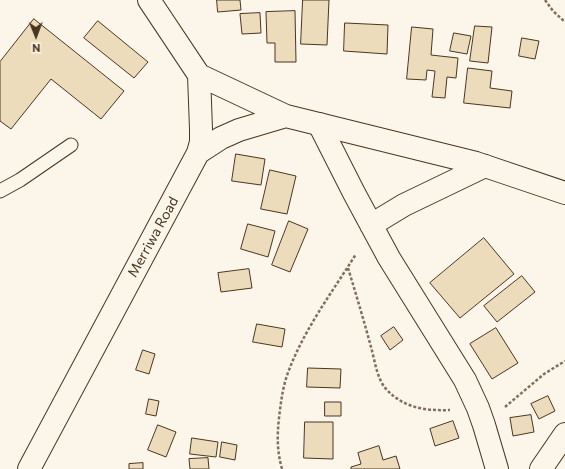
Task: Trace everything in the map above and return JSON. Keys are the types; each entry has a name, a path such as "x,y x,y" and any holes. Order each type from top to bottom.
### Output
{"street":[{"path":"149,0 199,75 286,116 485,166 565,193"},
{"name":"Merriwa Road","path":"29,469 198,153 201,142 199,75"},
{"path":"198,153 221,138 239,130 286,116"},
{"path":"319,124 371,224 418,306 458,368 481,416 497,469"},
{"path":"371,224 404,205 485,166"},
{"path":"541,469 565,434"}],"lane":[{"path":"0,191 20,180 71,145"}],"path":[{"path":"545,0 553,11 565,22"},
{"path":"282,469 278,453 277,435 281,398 289,370 303,340 348,267 371,224"},
{"path":"348,267 378,372 386,389 413,407 424,410 457,410 481,416 565,361"}],"building":[{"path":"217,0 240,0 241,10 218,12"},
{"path":"303,0 329,0 327,45 301,44"},
{"path":"295,11 296,62 275,62 275,43 267,43 266,12"},
{"path":"260,13 261,33 242,34 240,14"},
{"path":"34,19 124,91 101,119 51,79 11,129 0,121 0,62"},
{"path":"98,21 148,62 134,78 84,38"},
{"path":"345,23 388,25 387,54 344,51"},
{"path":"475,26 492,27 488,63 470,61"},
{"path":"412,27 433,29 431,55 458,58 456,78 447,77 445,98 432,97 435,71 427,70 426,80 407,79"},
{"path":"454,33 471,36 467,54 450,51"},
{"path":"522,38 539,41 535,59 519,56"},
{"path":"468,68 492,71 490,88 512,91 510,108 464,103"},
{"path":"236,154 265,159 261,185 232,181"},
{"path":"270,170 296,176 287,214 261,209"},
{"path":"289,221 308,229 290,272 272,265"},
{"path":"248,224 275,231 268,257 241,249"},
{"path":"484,238 514,274 460,318 430,283"},
{"path":"249,269 252,288 221,292 218,273"},
{"path":"522,276 535,292 497,322 484,306"},
{"path":"257,324 285,329 282,347 253,342"},
{"path":"394,327 403,340 390,350 381,336"},
{"path":"496,328 518,363 492,379 470,344"},
{"path":"143,350 155,354 149,374 136,370"},
{"path":"308,368 341,369 340,388 307,387"},
{"path":"548,396 555,411 539,419 531,404"},
{"path":"149,399 159,401 156,416 146,414"},
{"path":"325,402 341,402 341,416 325,416"},
{"path":"531,415 534,432 513,436 510,418"},
{"path":"453,421 459,438 435,446 430,429"},
{"path":"305,422 333,422 333,459 304,458"},
{"path":"158,425 176,432 166,457 148,450"},
{"path":"192,438 218,442 216,457 190,454"},
{"path":"222,442 237,445 235,460 220,457"},
{"path":"379,446 383,460 396,456 400,469 351,469 351,467 361,464 358,453"},
{"path":"208,458 209,469 190,469 189,459"},
{"path":"143,463 143,469 129,469 129,464"}]}
